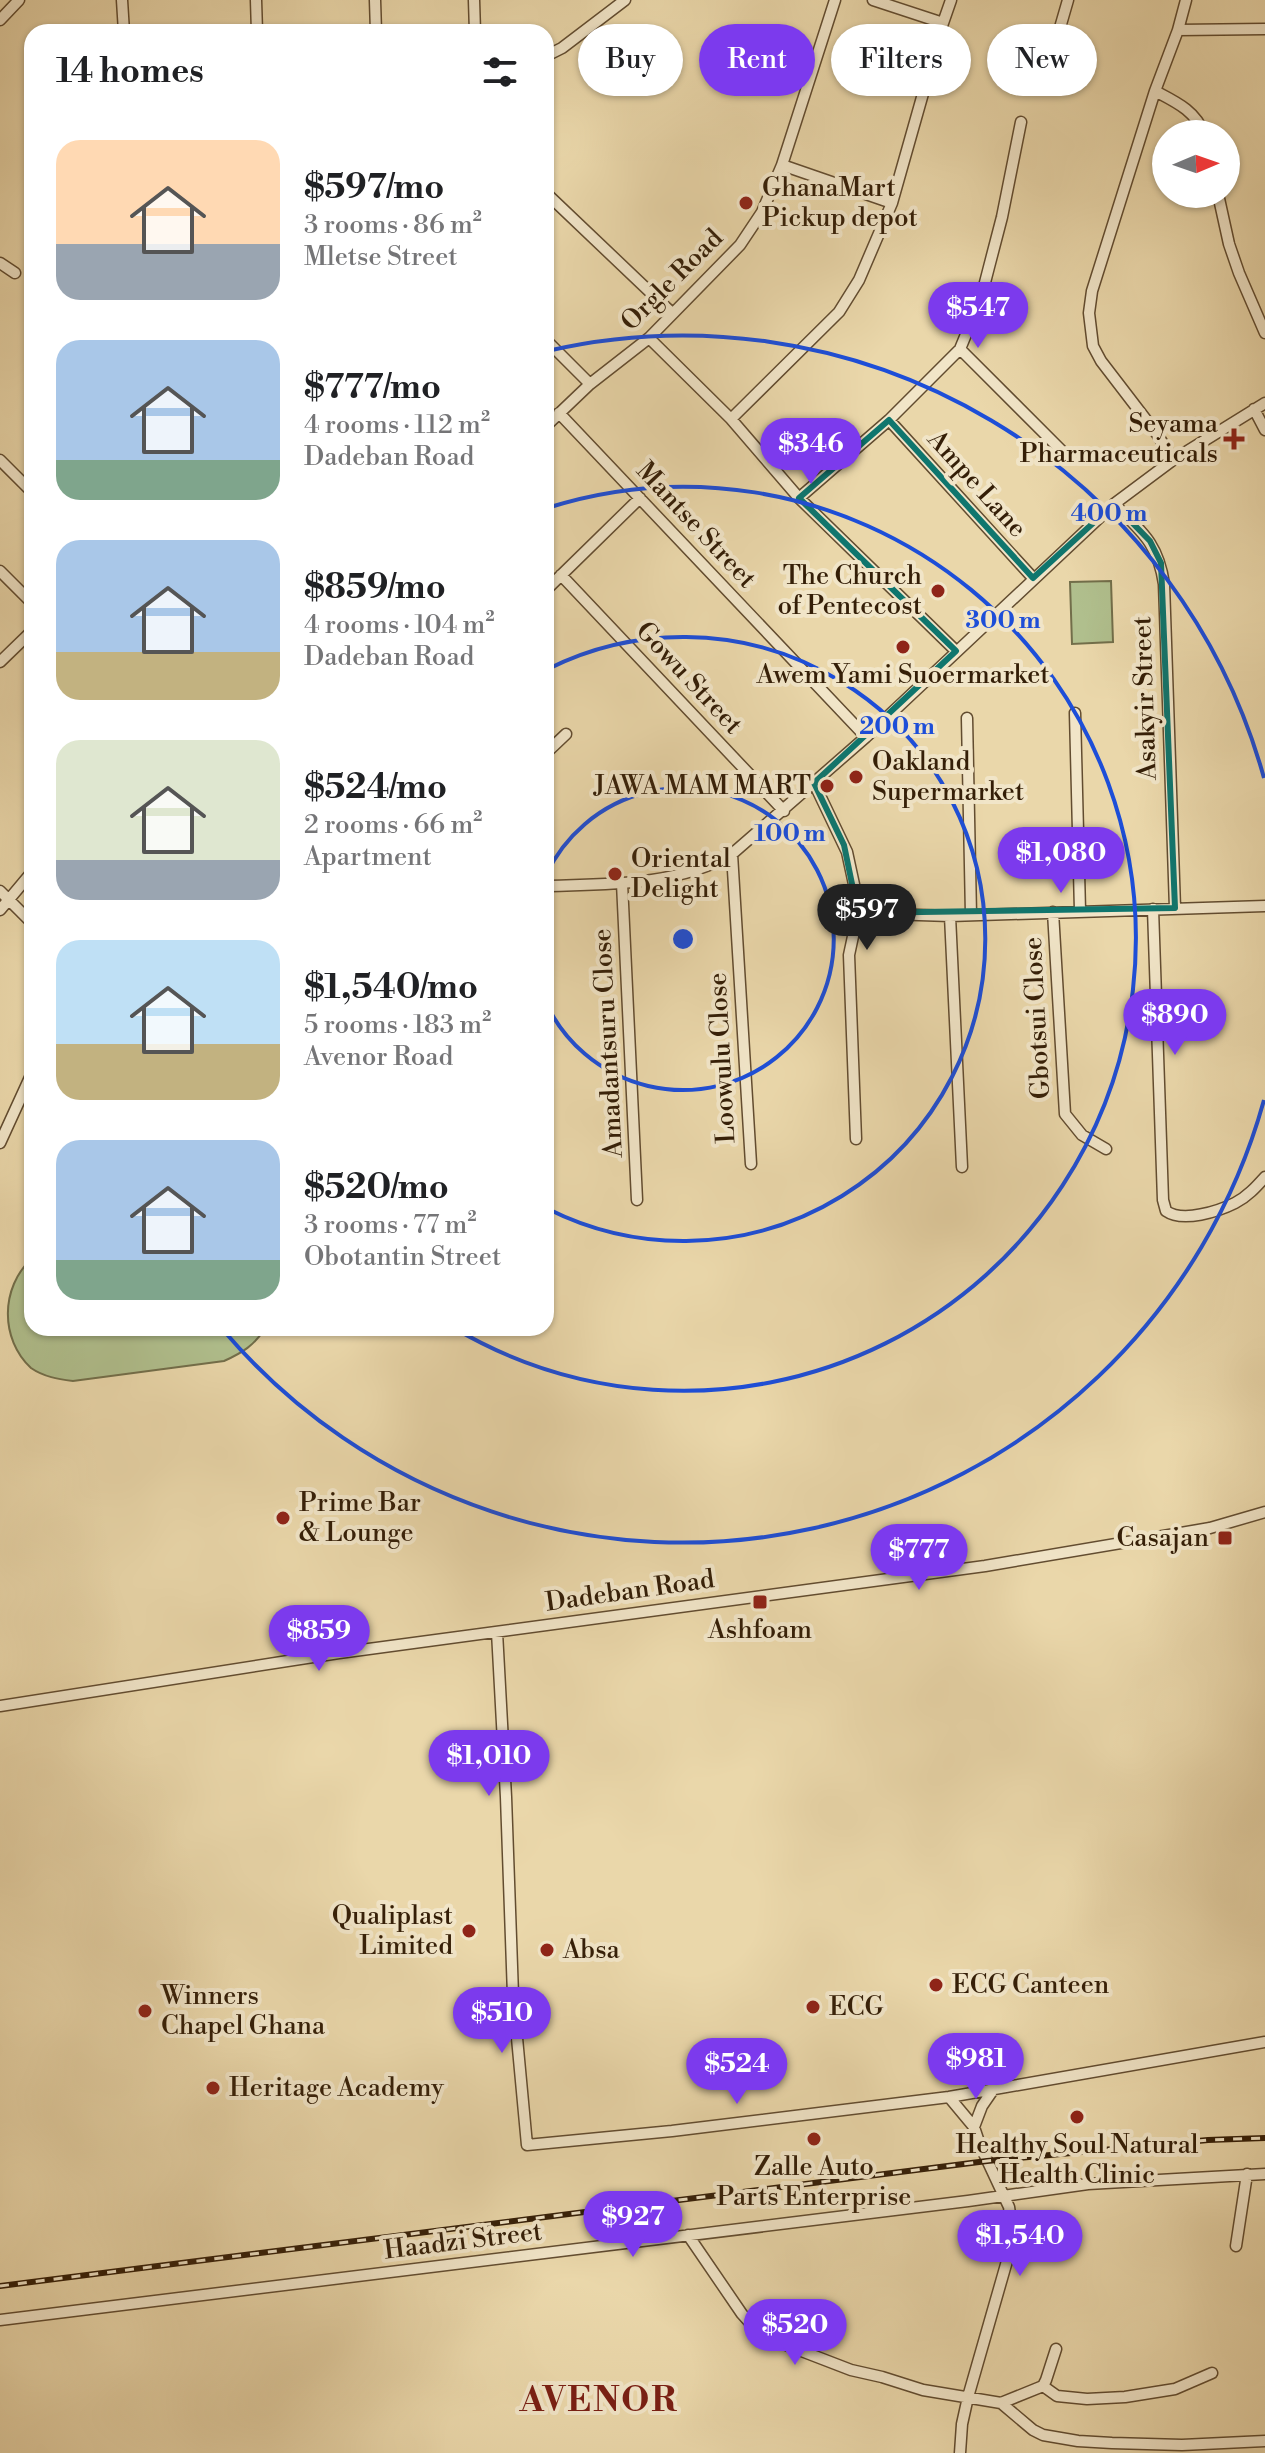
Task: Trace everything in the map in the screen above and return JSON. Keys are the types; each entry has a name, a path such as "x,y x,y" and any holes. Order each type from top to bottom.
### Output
{"street":[{"path":"0,20 19,0"},
{"path":"122,0 124,24"},
{"path":"256,0 257,24"},
{"path":"375,0 376,24"},
{"path":"474,0 475,24"},
{"path":"554,52 625,0"},
{"name":"Orgle Road","path":"554,418 590,384 649,338 740,245 762,212 782,165 835,0"},
{"path":"873,0 943,23"},
{"path":"731,419 839,312 859,280 892,203 951,0"},
{"path":"1061,24 1068,0"},
{"path":"1173,460 1101,361 1090,331 1092,291 1186,0"},
{"path":"1178,30 1265,29"},
{"path":"1155,91 1198,120"},
{"path":"799,498 889,420 960,349 981,298 1021,122"},
{"path":"782,165 892,203"},
{"path":"554,201 672,313"},
{"path":"1221,208 1239,273 1265,333"},
{"path":"0,263 15,273"},
{"path":"649,338 731,419 799,498 956,651"},
{"path":"554,348 590,384"},
{"path":"960,349 1063,452"},
{"path":"554,886 622,883 685,874 732,854 866,737 1114,504 1173,460 1265,403"},
{"path":"1254,409 1265,430"},
{"name":"Mantse Street","path":"559,413 866,737"},
{"name":"Ampe Lane","path":"889,420 1033,578"},
{"path":"0,460 24,484"},
{"path":"554,582 640,498"},
{"name":"Asakyir Street","path":"1114,504 1150,541 1161,563 1175,908"},
{"path":"0,571 24,595"},
{"name":"Gowu Street","path":"561,575 784,811"},
{"path":"0,662 24,643"},
{"path":"1075,713 1080,911"},
{"path":"967,718 971,915"},
{"path":"554,745 566,734"},
{"path":"814,783 847,852 858,913 849,955 856,1139"},
{"name":"Loowulu Close","path":"732,854 751,1164"},
{"path":"0,910 24,882"},
{"name":"Amadantsuru Close","path":"622,883 637,1200"},
{"path":"0,891 24,915"},
{"path":"858,913 950,916 1265,906"},
{"path":"1153,909 1163,1200 1166,1211 1180,1216 1222,1208 1246,1196 1265,1177"},
{"name":"Gbotsui Close","path":"1053,912 1065,1114 1082,1135 1106,1149"},
{"path":"950,916 962,1167"},
{"path":"0,1143 24,1090"},
{"name":"Dadeban Road","path":"0,1706 310,1657 985,1566 1210,1528 1265,1512"},
{"path":"497,1632 513,1995 527,2145 672,2131 949,2097 1265,2042"},
{"path":"974,2127 982,2106 993,2090"},
{"path":"949,2097 974,2127 1011,2215 1010,2243 968,2397 960,2453"},
{"path":"1236,2246 1247,2174"},
{"name":"Haadzi Street","path":"0,2320 1088,2184 1265,2174"},
{"path":"688,2235 742,2314 763,2332 786,2345 851,2370 923,2390 1001,2403 1043,2435 1078,2441 1182,2445 1265,2441"},
{"path":"1001,2403 1043,2386 1056,2349"},
{"path":"1043,2386 1057,2396 1087,2399 1125,2397 1175,2389 1212,2373"}],"highlighted area":[{"path":"889,420 1033,578 1114,504 1150,541 1161,563 1175,908 858,913 844,845 814,783 956,651 799,498"}],"green space":[{"path":"1111,581 1113,642 1072,644 1070,582"},
{"path":"24,1267 24,1336 259,1336 248,1348 224,1361 73,1381 51,1377 31,1368 21,1356 9,1328 9,1298"}],"railway":[{"path":"0,2286 987,2161 1208,2140 1265,2138"}],"place":[{"name":"GhanaMart Pickup depot","path":"746,203"},
{"name":"Seyama Pharmaceuticals","path":"1234,439"},
{"name":"The Church of Pentecost","path":"938,591"},
{"name":"Awem Yami Suoermarket","path":"903,647"},
{"name":"Oakland Supermarket","path":"856,777"},
{"name":"JAWA MAM MART","path":"827,786"},
{"name":"Oriental Delight","path":"615,874"},
{"name":"Prime Bar & Lounge","path":"283,1518"},
{"name":"Casajan","path":"1225,1538"},
{"name":"Ashfoam","path":"760,1602"},
{"name":"Qualiplast Limited","path":"469,1931"},
{"name":"Absa","path":"547,1950"},
{"name":"ECG Canteen","path":"936,1985"},
{"name":"ECG","path":"813,2007"},
{"name":"Winners Chapel Ghana","path":"145,2011"},
{"name":"Heritage Academy","path":"213,2088"},
{"name":"Healthy Soul Natural Health Clinic","path":"1077,2117"},
{"name":"Zalle Auto Parts Enterprise","path":"814,2139"}],"district":[{"name":"AVENOR","path":"599,2401"}]}
